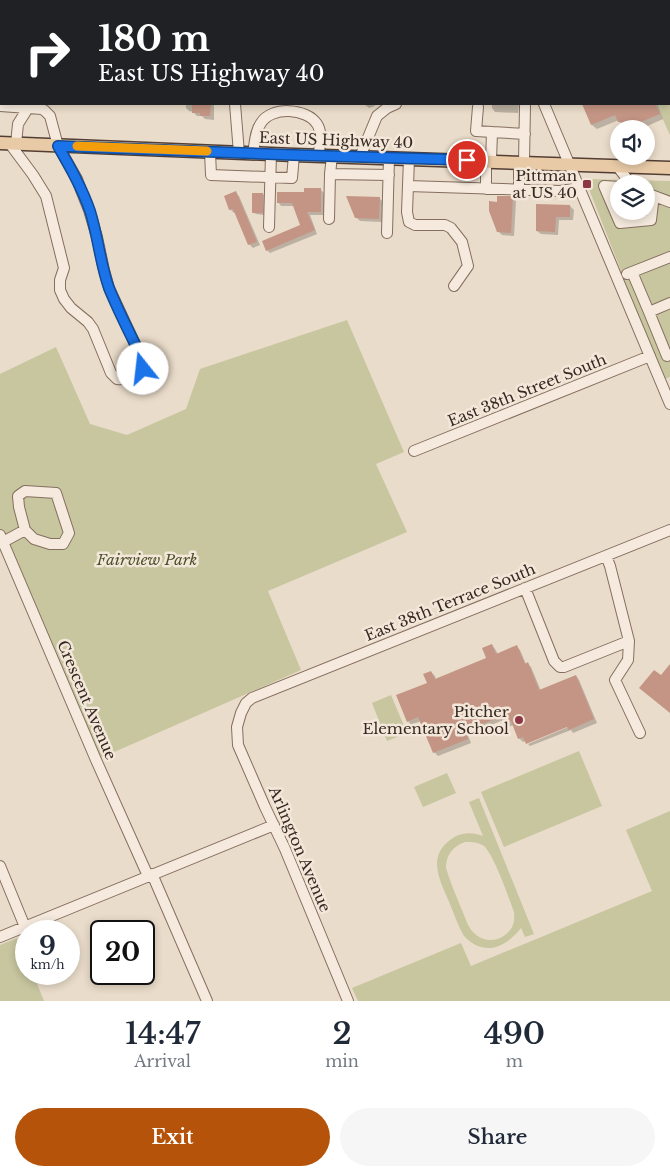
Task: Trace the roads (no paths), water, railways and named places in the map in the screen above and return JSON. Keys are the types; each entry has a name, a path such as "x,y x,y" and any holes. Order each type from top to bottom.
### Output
{"main road":[{"name":"East US Highway 40","path":"9,144 670,168"}],"street":[{"path":"235,105 238,153"},
{"path":"544,105 670,404"},
{"path":"0,106 28,108 42,109 52,121 58,146 77,179 89,210 110,288 143,361 143,369 134,376 124,380 116,379 111,372 93,329 88,322 71,308 60,290 60,280 64,268 46,196 33,175 9,144 28,108"},
{"path":"519,190 525,106"},
{"path":"360,157 382,107"},
{"path":"478,107 476,131 524,134"},
{"path":"253,153 257,132 263,120 277,113 292,112 306,114 318,125 320,131 319,155"},
{"path":"486,189 492,132"},
{"path":"210,152 210,174 292,178 294,155"},
{"path":"269,227 271,154"},
{"path":"329,219 332,156"},
{"path":"387,233 389,158"},
{"path":"409,159 407,212 409,222 415,225 445,225 462,242 468,266 454,286"},
{"path":"617,166 624,175"},
{"path":"330,174 389,176"},
{"path":"408,186 560,191 580,188"},
{"path":"610,186 604,186 610,196"},
{"path":"655,196 670,202"},
{"path":"655,203 670,202"},
{"path":"619,220 620,223 651,220"},
{"path":"617,277 670,257"},
{"path":"632,272 669,355"},
{"path":"649,312 670,303"},
{"name":"East 38th Street South","path":"414,451 652,359 669,355"},
{"path":"26,491 56,493 69,533 63,544 50,544 34,539 25,530 18,496 26,491"},
{"path":"1,538 25,530"},
{"name":"East 38th Terrace South","path":"244,707 252,698 670,530"},
{"name":"Crescent Avenue","path":"1,538 92,751 206,1001"},
{"path":"606,556 628,641 628,660 615,680 640,733"},
{"path":"525,588 554,661 560,667 628,641"},
{"name":"Arlington Avenue","path":"244,707 238,727 238,745 285,849 348,1001"},
{"path":"42,920 274,825"},
{"path":"0,866 22,920"},
{"path":"0,937 15,931"}],"place":[{"name":"Pittman at US 40","path":"587,184"},
{"name":"Pitcher Elementary School","path":"519,720"}],"park label":[{"name":"Fairview Park","path":"147,559"}]}
